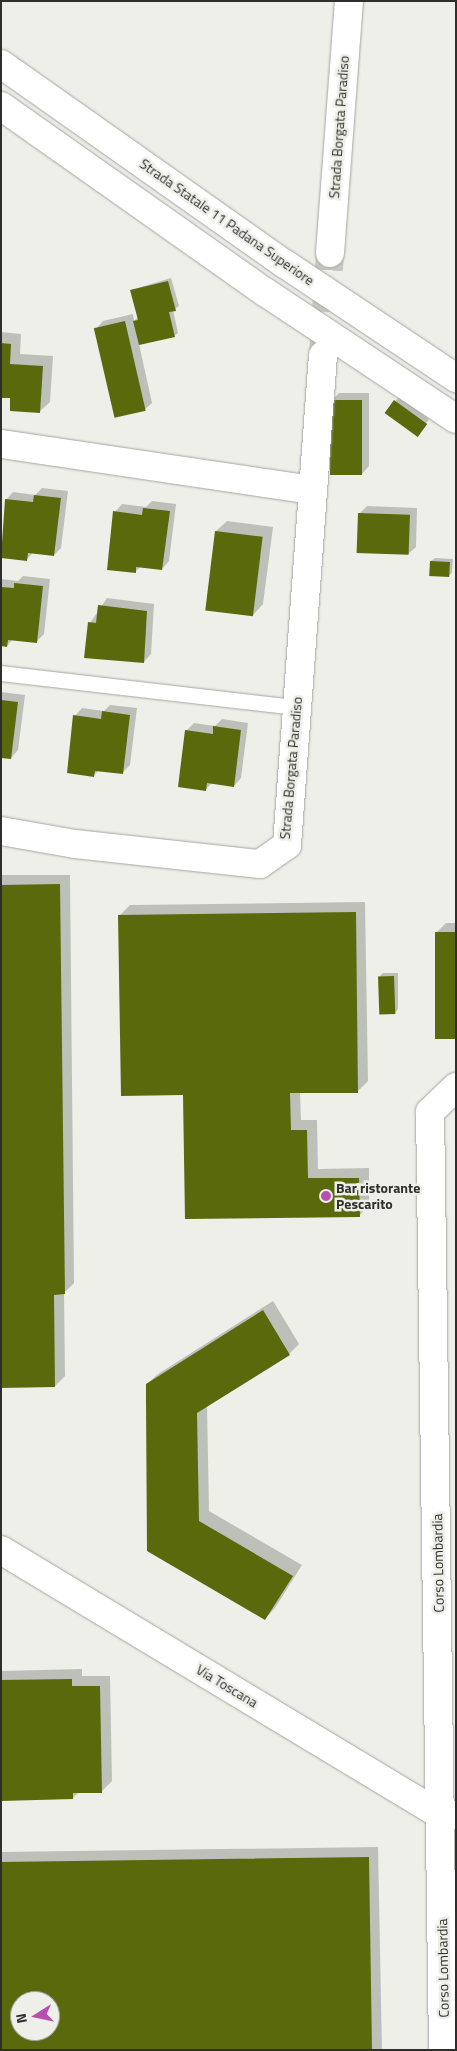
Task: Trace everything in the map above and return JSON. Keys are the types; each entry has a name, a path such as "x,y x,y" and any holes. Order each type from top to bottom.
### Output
{"main road":[{"name":"Strada Borgata Paradiso","path":"330,253 349,1"},
{"name":"Strada Statale 11 Padana Superiore","path":"1,64 285,264 456,378"},
{"path":"1,106 265,292 456,419"},
{"name":"Strada Borgata Paradiso","path":"1,831 75,844 260,864 287,845 323,354"},
{"path":"1,444 313,490"},
{"name":"Corso Lombardia","path":"443,2050 449,1933 445,1290 430,1112 456,1087"},
{"name":"Via Toscana","path":"1,1550 448,1815"}],"lane":[{"path":"1,673 297,706"}],"building":[{"path":"168,281 176,311 169,312 175,337 139,345 133,321 138,320 130,290"},
{"path":"125,321 146,411 115,418 94,328"},
{"path":"1,343 11,344 10,364 43,366 40,413 10,411 10,398 1,398"},
{"path":"330,400 362,400 362,475 330,475"},
{"path":"394,400 427,424 418,437 385,413"},
{"path":"34,495 61,498 54,556 28,553 27,561 1,558 5,499 33,502"},
{"path":"143,508 170,511 162,570 136,567 136,573 107,570 113,511 142,515"},
{"path":"358,513 410,515 409,555 357,553"},
{"path":"215,531 263,537 253,616 205,610"},
{"path":"430,561 450,562 449,577 429,576"},
{"path":"14,583 43,586 37,643 8,640 7,647 1,646 1,587 14,588"},
{"path":"98,605 147,611 144,663 84,658 88,622 96,623"},
{"path":"1,700 18,702 11,759 1,758"},
{"path":"102,711 130,715 123,774 95,771 94,777 67,773 73,715 101,719"},
{"path":"213,726 241,730 234,787 207,783 206,791 178,787 185,730 213,734"},
{"path":"60,884 65,1294 54,1295 55,1387 1,1388 1,885"},
{"path":"356,912 358,1093 290,1093 291,1130 307,1130 308,1178 359,1178 360,1217 185,1219 183,1095 121,1096 118,915"},
{"path":"435,932 456,932 456,1039 435,1039"},
{"path":"394,976 395,1014 379,1015 378,977"},
{"path":"263,1310 290,1355 197,1413 199,1521 293,1576 265,1620 147,1551 146,1401 146,1384"},
{"path":"72,1679 72,1686 100,1686 102,1793 73,1793 73,1799 1,1801 1,1680"},
{"path":"369,1857 372,2050 1,2050 1,1862"}],"tunnel":[{"path":"323,354 330,253"}],"place":[{"name":"Bar ristorante Pescarito","path":"326,1196"}]}
